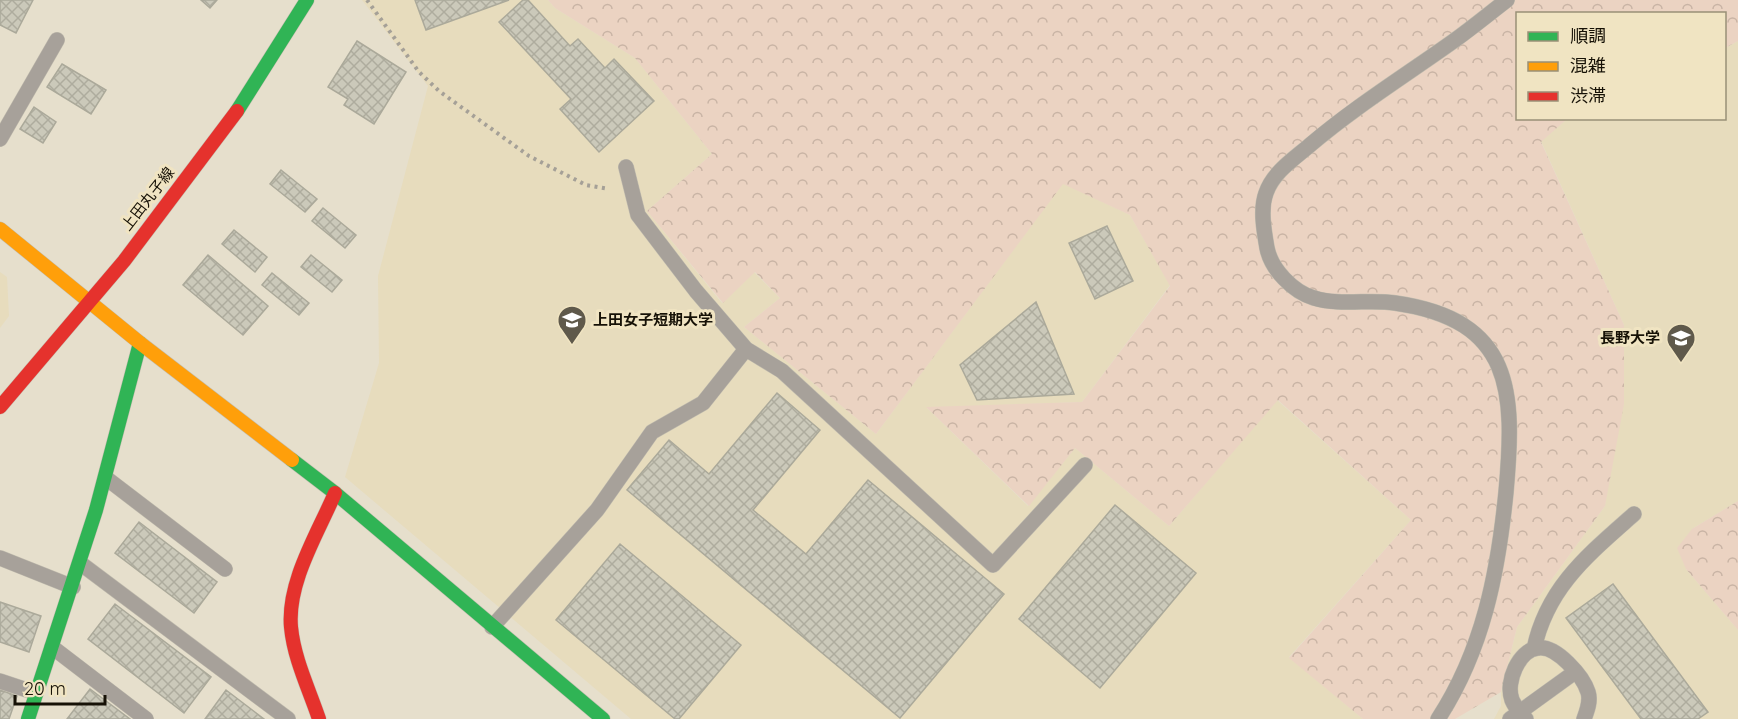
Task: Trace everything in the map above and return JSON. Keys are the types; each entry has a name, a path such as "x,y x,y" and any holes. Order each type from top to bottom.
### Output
{"street":[{"name":"上田丸子線","path":"0,407 90,301 217,137 276,51 307,0"},
{"path":"0,229 140,343 335,493 603,719"},
{"path":"27,719 74,587 106,478 129,373 140,343"},
{"path":"319,719 300,665 291,624 293,601 335,493"}],"lane":[{"path":"1438,719 1476,649 1489,605 1509,457 1508,392 1487,346 1470,329 1449,316 1395,303 1315,298 1300,291 1282,277 1269,257 1263,214 1265,193 1283,167 1349,112 1454,41 1508,0"},
{"path":"0,139 57,40"},
{"path":"626,167 638,215 696,291 746,349 782,371 993,565 1085,465"},
{"path":"492,627 597,510 652,432 703,403 746,349"},
{"path":"106,478 225,569"},
{"path":"1534,649 1538,630 1551,600 1568,576 1634,514"},
{"path":"0,558 74,587"},
{"path":"80,564 288,719"},
{"path":"52,647 146,719"},
{"path":"1575,672 1519,717 1511,699 1515,668 1528,651 1540,647 1555,651 1575,672 1588,692 1590,702 1584,719"},
{"path":"0,681 36,693"}],"path":[{"path":"368,0 419,72 440,91 529,156 586,185 632,190"}],"shaded area":[{"name":"上田女子短期大学","path":"362,0 548,0 555,8 635,58 712,154 647,211 722,303 754,272 780,298 744,327 876,434 1063,183 1130,215 1170,285 1082,402 927,408 1028,506 1075,448 1169,526 1277,400 1411,520 1289,657 1363,719 631,719 345,477 379,363 378,276 428,86"},
{"name":"長野大学","path":"1738,41 1738,501 1692,529 1686,569 1738,630 1738,719 1494,719 1501,706 1501,692 1517,627 1605,506 1624,325 1541,141 1566,120 1726,120 1726,47"},
{"path":"0,272 7,277 9,316 0,328"}],"green space":[{"path":"548,0 1738,0 1738,41 1726,47 1726,12 1516,12 1516,120 1566,120 1541,142 1624,325 1624,404 1605,506 1517,627 1501,692 1455,719 1363,719 1289,658 1411,520 1278,400 1169,526 1075,448 1029,506 926,407 1082,402 1170,286 1130,215 1063,184 876,434 744,327 780,298 755,272 723,303 647,211 712,154 635,58 555,8"},
{"path":"1738,501 1738,630 1686,569 1677,548 1692,529"}],"building":[{"path":"0,0 33,0 16,33 0,25"},
{"path":"201,0 217,0 210,8"},
{"path":"415,0 509,0 426,30"},
{"path":"523,0 528,0 570,46 578,39 605,68 614,59 654,101 599,152 560,109 571,99 499,22"},
{"path":"357,41 406,72 374,124 344,105 348,99 328,87"},
{"path":"62,64 106,90 91,114 47,87"},
{"path":"34,107 56,122 43,143 20,129"},
{"path":"281,170 317,199 305,212 270,184"},
{"path":"323,208 356,235 345,248 312,221"},
{"path":"1107,226 1133,281 1095,299 1069,243"},
{"path":"234,230 267,257 255,272 222,244"},
{"path":"208,255 268,306 243,335 183,285"},
{"path":"311,255 342,280 332,292 301,267"},
{"path":"272,273 309,303 299,315 262,285"},
{"path":"1036,302 1074,394 977,400 960,365"},
{"path":"777,393 820,430 753,510 806,554 868,480 1004,594 900,718 627,490 669,440 709,474"},
{"path":"1115,505 1196,573 1100,688 1019,619"},
{"path":"139,522 217,582 194,613 115,553"},
{"path":"620,544 741,645 679,719 675,719 556,620"},
{"path":"1613,584 1708,712 1698,719 1641,719 1566,618"},
{"path":"0,602 41,616 29,652 0,642"},
{"path":"115,604 211,677 184,713 88,639"},
{"path":"90,689 130,719 67,719"},
{"path":"0,690 17,696 9,719 0,719"},
{"path":"226,690 264,719 205,719"}],"traffic: fast":[{"path":"237,111 307,0"},
{"path":"28,719 96,510 140,343"},
{"path":"292,460 335,493 603,719"}],"traffic: slow":[{"path":"0,229 140,343 292,460"}],"traffic: jam":[{"path":"0,407 124,261 237,111"},
{"path":"319,719 295,651 291,610 305,558 335,493"}],"place":[{"name":"上田女子短期大学","path":"572,346"},
{"name":"長野大学","path":"1681,364"}]}
